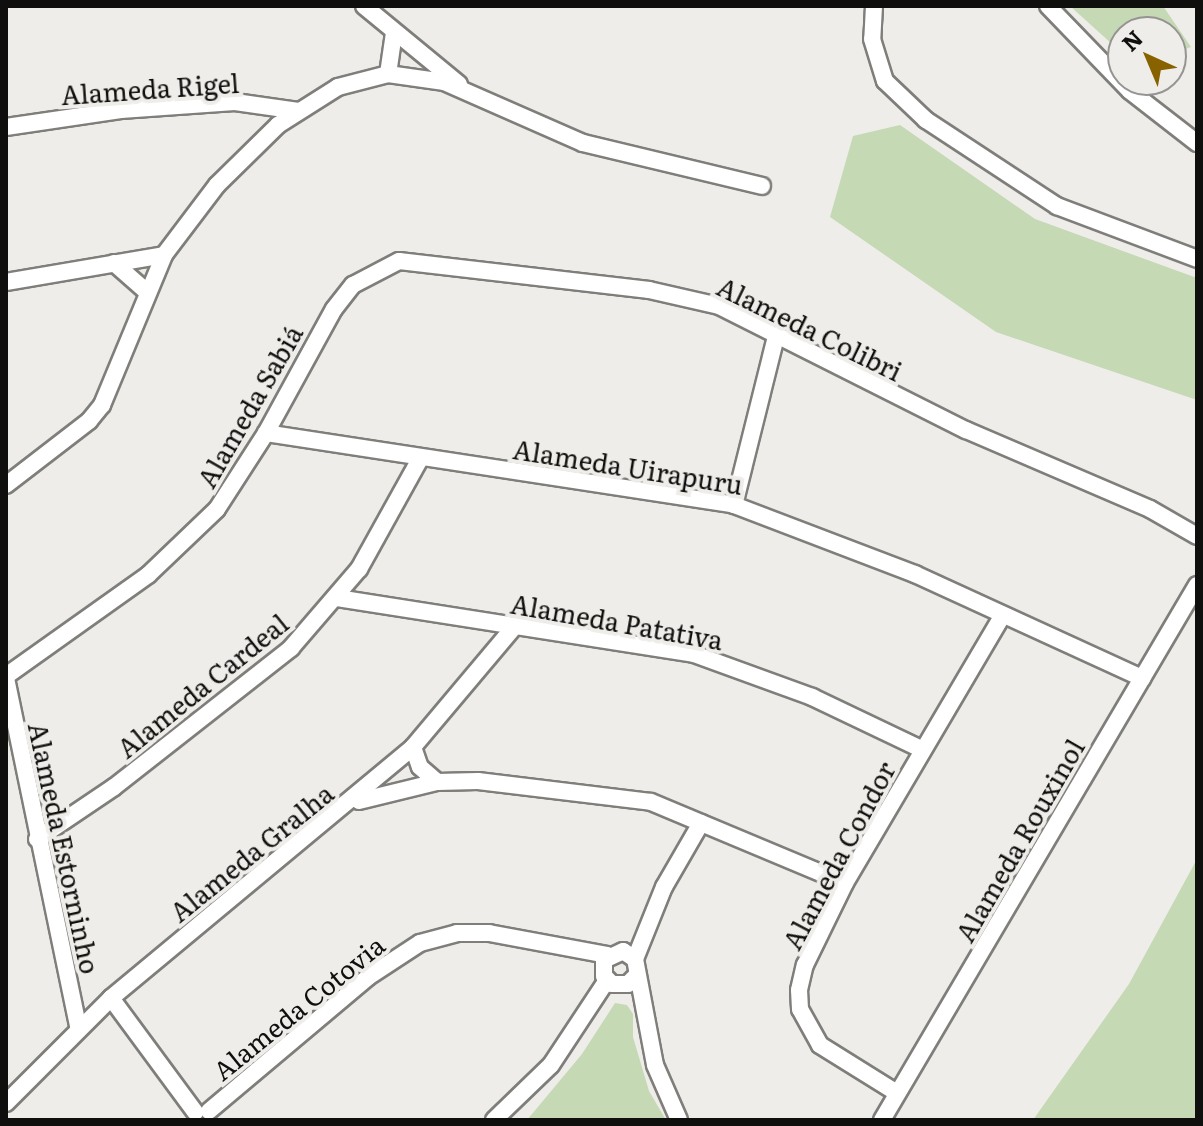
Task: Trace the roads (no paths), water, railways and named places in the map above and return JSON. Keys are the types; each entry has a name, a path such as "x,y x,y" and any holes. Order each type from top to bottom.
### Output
{"street":[{"path":"364,6 472,93"},
{"path":"874,6 872,39 881,72 899,98 917,113 1057,206 1197,259"},
{"path":"1048,6 1130,91 1197,143"},
{"path":"388,74 394,33"},
{"path":"6,485 89,421 102,405 164,255 217,185 298,111 338,87 388,74 444,82 583,143 762,186"},
{"name":"Alameda Rigel","path":"6,127 121,110 235,102 298,111"},
{"path":"6,282 164,255"},
{"name":"Alameda Colibri","path":"375,270 399,261 431,261 661,292 719,306 1197,536"},
{"path":"114,263 147,292"},
{"name":"Alameda Sabiá","path":"6,677 148,575 217,509 266,433 334,309 375,270"},
{"path":"734,505 776,336"},
{"name":"Alameda Uirapuru","path":"266,433 734,505 786,521 1142,678"},
{"name":"Alameda Cardeal","path":"37,839 232,697 291,648 337,598 381,533 420,459"},
{"name":"Alameda Rouxinol","path":"882,1120 1197,585"},
{"name":"Alameda Patativa","path":"337,598 694,654 812,697 921,749"},
{"name":"Alameda Condor","path":"897,1093 820,1045 800,1009 805,965 845,883 921,749 1003,615"},
{"name":"Alameda Gralha","path":"6,1103 78,1027 111,998 413,747 515,626"},
{"name":"Alameda Estorninho","path":"6,677 78,1027"},
{"path":"413,747 420,767 437,782"},
{"path":"349,803 437,782 575,789 651,802 845,883"},
{"path":"679,1120 655,1065 636,968 623,951 608,955 603,971 607,980 623,986 636,968 664,887 701,823"},
{"name":"Alameda Cotovia","path":"202,1116 368,977 420,943 457,933 489,933 608,955"},
{"path":"494,1120 511,1115 551,1065 607,980"},
{"path":"111,998 202,1116"}]}
